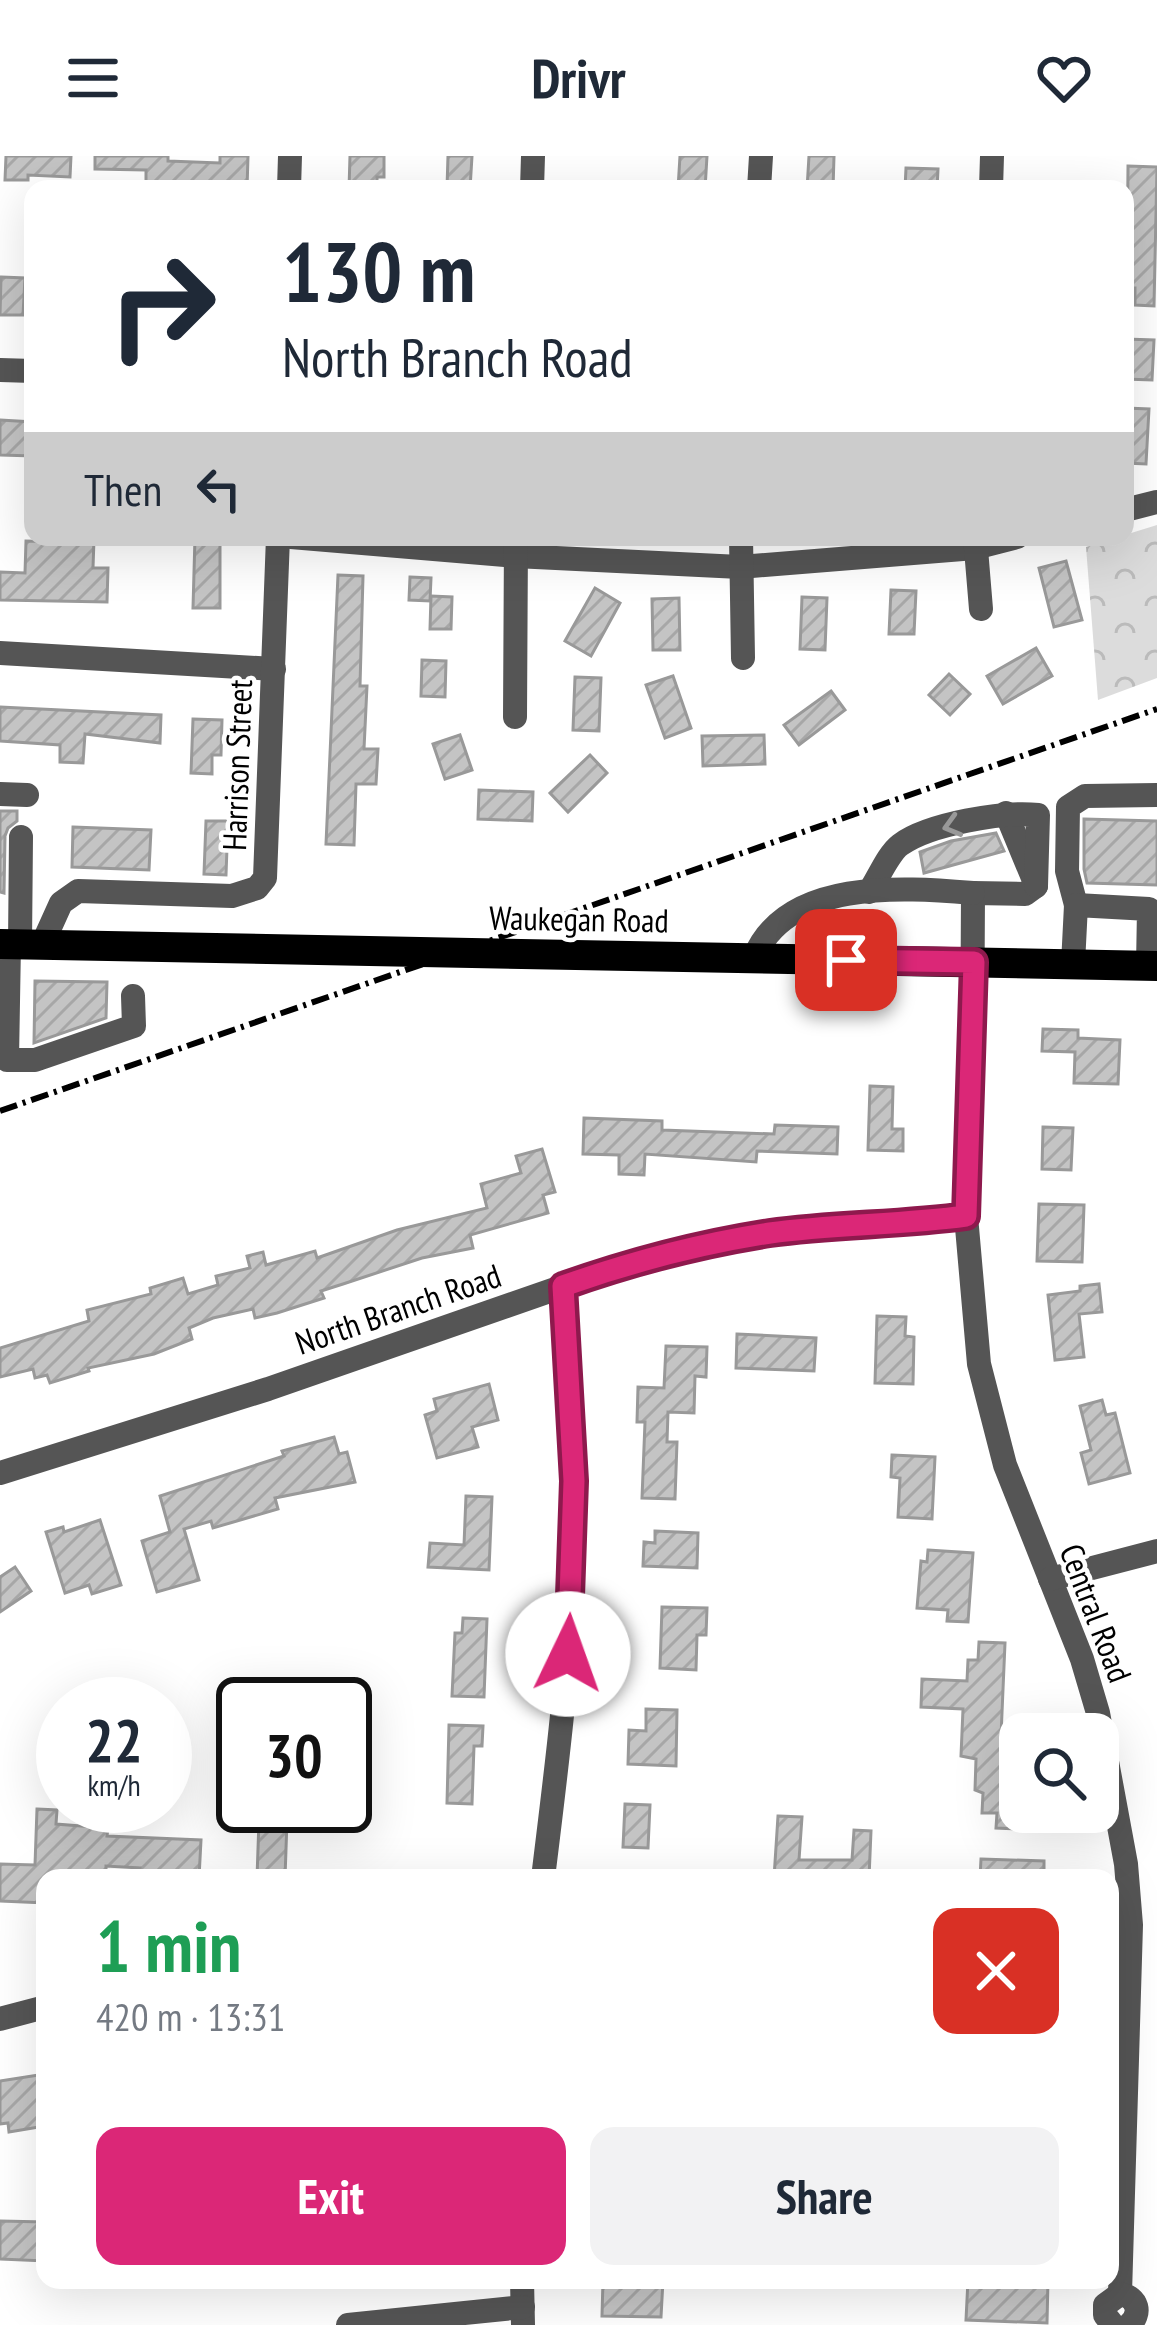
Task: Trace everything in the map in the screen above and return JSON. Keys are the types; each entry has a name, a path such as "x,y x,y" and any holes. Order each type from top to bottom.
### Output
{"main road":[{"name":"Waukegan Road","path":"18,944 1152,966"}],"street":[{"name":"Harrison Street","path":"18,944 78,891 232,896 257,888 265,878 278,546"},
{"path":"741,546 742,658"},
{"path":"515,718 516,547 740,567 937,546"},
{"path":"975,546 981,609"},
{"path":"0,653 274,669"},
{"path":"0,794 27,795"},
{"path":"1073,964 1076,905 1067,871 1068,807 1085,796 1157,795"},
{"path":"754,958 761,939 806,904 869,892 1025,894 1036,886 1006,813 940,829 899,846 869,892"},
{"path":"21,837 18,944 7,1060 34,1060 134,1026 133,996"},
{"name":"Central Road","path":"973,893 966,1216 983,1383 1005,1466 1098,1713 1121,1821 1131,1925 1119,2007 1120,2294"},
{"path":"1076,905 1149,909 1152,966"},
{"name":"North Branch Road","path":"0,1473 268,1389 633,1262 775,1233 966,1216"},
{"path":"544,1869 561,1739 573,1561 574,1481 563,1286"},
{"path":"1050,1579 1157,1552"},
{"path":"0,2019 36,2009"},
{"name":"Central Road","path":"1113,2325 1105,2315 1105,2305 1120,2294"},
{"name":"Central Road","path":"1120,2294 1131,2297 1137,2307 1129,2325"},
{"path":"348,2325 523,2316"}],"green space":[{"path":"1157,525 1157,678 1098,700 1086,547 1134,546 1134,532"}],"building":[{"path":"6,156 71,156 70,177 28,175 28,180 5,180"},
{"path":"95,156 168,156 168,161 220,163 220,156 248,156 247,180 146,180 146,170 95,169"},
{"path":"350,156 384,156 384,177 349,180"},
{"path":"448,156 472,156 471,180 447,180"},
{"path":"680,156 707,156 706,180 679,180"},
{"path":"809,156 834,156 833,180 808,180"},
{"path":"1128,166 1157,167 1154,306 1135,305 1134,180 1128,180"},
{"path":"906,168 938,169 937,180 905,180"},
{"path":"1,277 24,278 23,315 0,315"},
{"path":"1134,339 1154,340 1152,380 1134,379"},
{"path":"1134,408 1149,409 1146,464 1134,463"},
{"path":"0,420 24,421 24,456 0,455"},
{"path":"26,546 94,546 93,568 108,568 107,602 0,600 0,572 25,573"},
{"path":"195,546 220,546 220,608 193,608"},
{"path":"1066,561 1082,620 1054,627 1039,568"},
{"path":"338,575 363,576 360,686 367,686 364,749 378,749 376,784 356,784 354,845 326,844"},
{"path":"410,577 431,578 430,601 409,600"},
{"path":"595,588 620,603 591,656 565,641"},
{"path":"891,590 916,591 914,634 889,634"},
{"path":"431,596 452,597 451,629 430,629"},
{"path":"802,597 827,598 825,650 800,649"},
{"path":"679,598 680,650 653,650 652,599"},
{"path":"1036,648 1052,676 1003,704 987,676"},
{"path":"422,660 446,661 445,697 421,696"},
{"path":"949,674 970,694 950,715 929,695"},
{"path":"673,676 691,728 665,738 646,685"},
{"path":"575,677 601,678 599,731 573,730"},
{"path":"831,691 845,710 799,745 784,725"},
{"path":"0,707 161,715 160,743 85,734 83,763 60,762 60,745 0,741"},
{"path":"193,719 222,720 221,755 212,755 212,774 191,773"},
{"path":"460,735 472,770 445,779 433,744"},
{"path":"764,735 765,764 703,766 702,736"},
{"path":"590,755 607,773 568,812 550,793"},
{"path":"479,790 533,792 532,821 478,819"},
{"path":"0,811 17,811 17,821 5,836 4,893 0,892"},
{"path":"1084,819 1157,821 1157,885 1087,883"},
{"path":"206,821 228,821 226,875 204,874"},
{"path":"73,827 151,830 149,870 72,867"},
{"path":"996,833 1004,851 924,873 920,852"},
{"path":"35,981 107,982 106,1018 34,1043"},
{"path":"1043,1029 1078,1030 1078,1038 1120,1040 1118,1084 1074,1083 1075,1052 1042,1051"},
{"path":"870,1086 893,1087 892,1129 903,1129 903,1151 868,1150"},
{"path":"584,1118 662,1121 662,1130 774,1134 775,1125 838,1127 837,1154 757,1151 756,1162 645,1154 644,1175 619,1174 619,1155 583,1154"},
{"path":"1043,1127 1073,1128 1071,1170 1042,1169"},
{"path":"542,1149 555,1192 543,1195 548,1213 470,1235 473,1248 422,1258 321,1291 324,1298 277,1313 255,1318 253,1309 213,1318 189,1328 192,1339 50,1383 47,1375 35,1378 33,1369 0,1377 0,1348 89,1321 87,1310 151,1294 150,1288 183,1278 188,1294 218,1285 216,1276 250,1268 247,1256 263,1252 266,1265 315,1251 317,1258 397,1230 487,1208 481,1184 521,1173 516,1156"},
{"path":"1039,1204 1084,1205 1082,1262 1037,1261"},
{"path":"1099,1284 1102,1312 1079,1314 1084,1357 1055,1360 1048,1295"},
{"path":"877,1316 906,1317 905,1336 914,1337 913,1384 875,1383"},
{"path":"737,1334 816,1338 814,1371 736,1368"},
{"path":"666,1346 707,1347 706,1377 695,1376 694,1413 668,1412 667,1442 677,1442 675,1499 642,1498 645,1422 637,1422 638,1387 664,1388"},
{"path":"489,1384 498,1420 472,1427 478,1447 437,1458 425,1415 437,1411 434,1399"},
{"path":"1102,1400 1106,1415 1115,1413 1130,1473 1089,1484 1081,1453 1091,1450 1080,1406"},
{"path":"334,1437 339,1454 347,1452 355,1482 275,1498 278,1509 213,1528 211,1521 184,1529 199,1580 157,1592 142,1541 170,1532 160,1496"},
{"path":"892,1455 935,1457 932,1519 898,1517 900,1478 891,1477"},
{"path":"466,1496 492,1497 489,1570 428,1567 430,1543 464,1545"},
{"path":"100,1520 121,1585 92,1594 89,1585 65,1593 46,1532 63,1527 64,1532"},
{"path":"655,1531 698,1533 697,1568 643,1566 644,1542 655,1543"},
{"path":"928,1550 973,1553 968,1622 947,1621 948,1610 917,1608 921,1561 927,1562"},
{"path":"15,1567 31,1591 0,1612 0,1577"},
{"path":"662,1607 707,1608 706,1635 697,1635 696,1670 660,1668"},
{"path":"463,1618 487,1619 484,1697 452,1696 455,1633 462,1633"},
{"path":"979,1642 1005,1643 999,1713 999,1828 997,1813 982,1813 983,1793 975,1790 976,1759 961,1756 963,1709 921,1707 922,1679 967,1681 968,1660 978,1660"},
{"path":"646,1709 677,1710 676,1766 628,1764 629,1730 646,1731"},
{"path":"449,1725 483,1726 482,1746 474,1746 472,1804 447,1803"},
{"path":"625,1804 650,1805 648,1848 623,1847"},
{"path":"778,1816 802,1817 799,1860 852,1860 854,1830 871,1831 869,1869 775,1869"},
{"path":"36,1833 201,1840 199,1869 36,1869 36,1903 0,1901 0,1864 35,1865"},
{"path":"259,1833 287,1833 285,1869 257,1869"},
{"path":"981,1859 1044,1861 1044,1869 980,1869"},
{"path":"36,2075 36,2128 9,2132 8,2123 0,2124 0,2081"},
{"path":"0,2221 36,2222 36,2261 0,2259"},
{"path":"603,2289 663,2289 661,2317 602,2316"},
{"path":"968,2289 1048,2289 1047,2323 966,2320"}],"railway":[{"path":"0,1111 1157,709"}],"route":[{"path":"568,1654 574,1481 563,1286 633,1262 714,1243 966,1216 974,962 846,960"}]}
